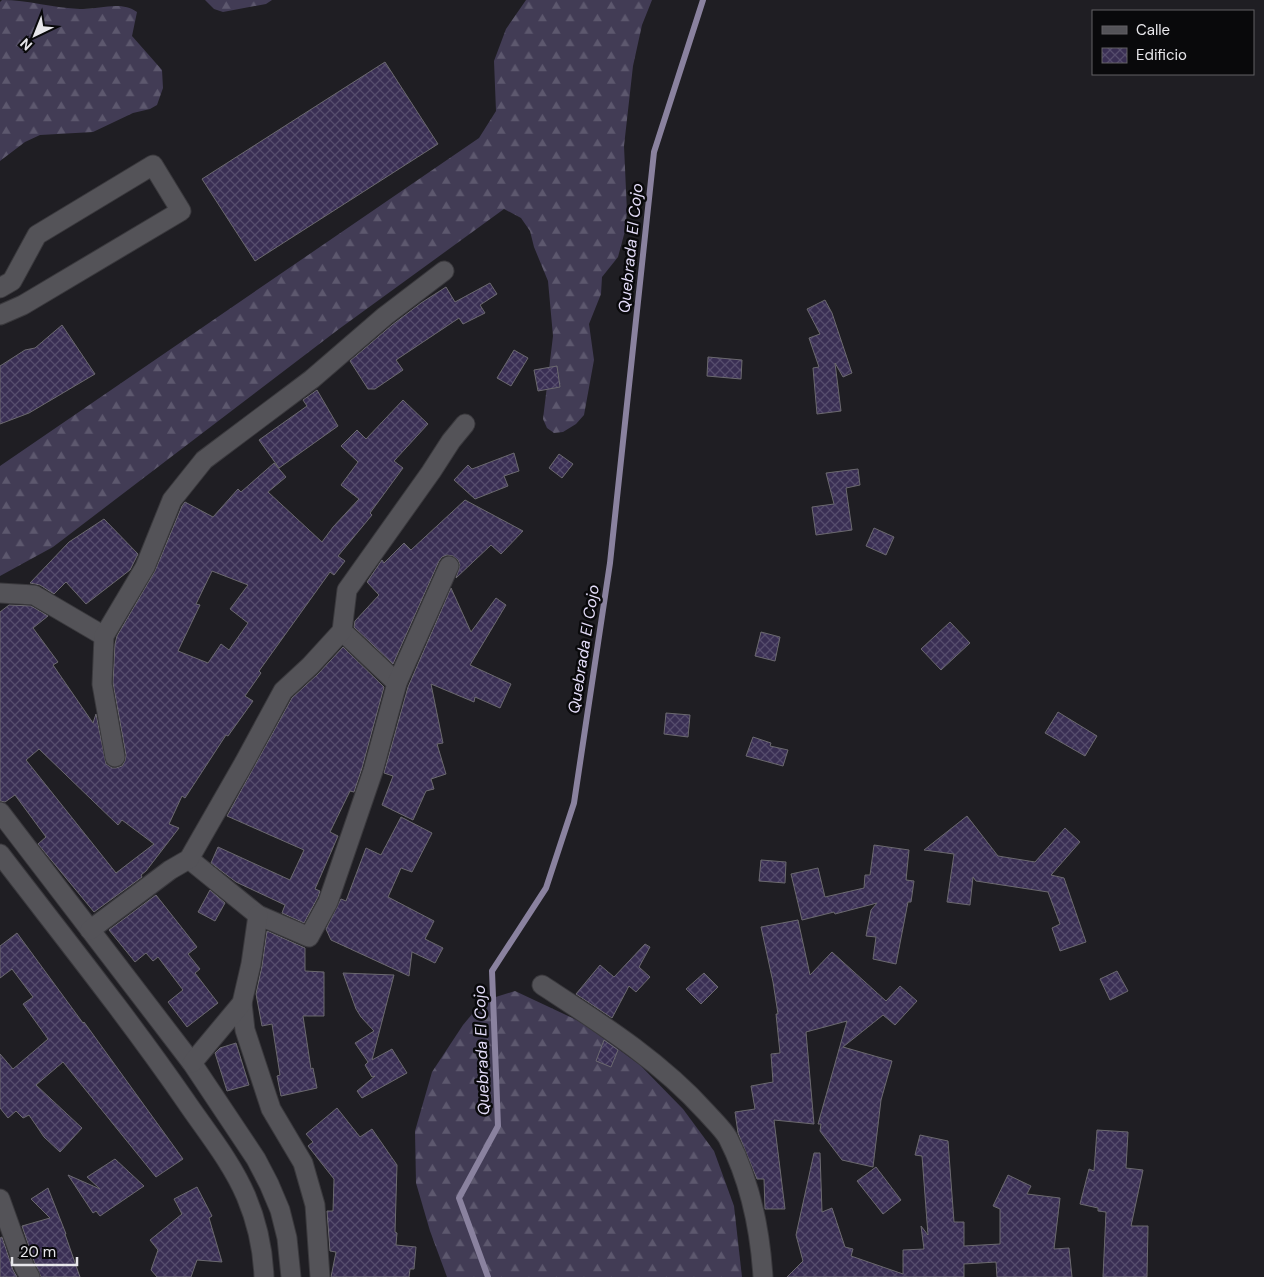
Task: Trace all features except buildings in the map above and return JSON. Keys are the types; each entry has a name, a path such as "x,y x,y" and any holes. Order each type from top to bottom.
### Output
{"street":[{"path":"0,288 12,281 38,235 153,165 181,211 23,305 0,315"},
{"path":"114,757 102,684 104,636 145,567 172,500 204,460 312,379 385,316 444,271"},
{"path":"90,930 170,870 189,859 244,764 282,691 310,666 342,631 347,590 451,441 465,424"},
{"path":"189,859 258,915 309,937 328,902 338,874 373,771 397,683 449,566"},
{"path":"0,593 34,595 104,636"},
{"path":"342,631 397,683"},
{"path":"0,812 192,1063 256,1159 270,1184 280,1210 287,1238 291,1277"},
{"path":"0,854 152,1052 234,1173 246,1195 255,1218 261,1242 264,1277"},
{"path":"258,915 251,964 242,1003 244,1030 270,1109 303,1163 315,1205 320,1277"},
{"path":"542,985 620,1036 684,1088 728,1136 750,1189 762,1259 763,1277"},
{"path":"192,1063 242,1003"},
{"path":"0,1199 24,1266 30,1277"}],"green space":[{"path":"2,0 80,9 117,6 130,8 137,12 132,36 162,70 163,88 157,105 150,109 133,113 93,132 40,135 25,142 0,161 0,2"},
{"path":"205,0 272,0 266,4 223,12 214,9"},
{"path":"526,0 652,0 642,25 633,66 624,146 627,212 625,231 618,257 602,277 601,294 589,324 594,360 584,415 576,424 563,432 554,433 547,428 543,419 553,336 548,281 534,247 530,231 521,218 504,209 339,329 53,547 0,576 0,466 479,138 496,111 494,61 506,29"},
{"path":"515,991 581,1022 640,1065 683,1109 714,1151 734,1206 742,1277 447,1277 430,1231 416,1183 415,1131 432,1072 463,1025 483,1001"}],"waterway":[{"name":"Quebrada El Cojo","path":"488,1277 459,1198 498,1126 492,971 546,888 574,803 610,563 654,152 703,0"}]}
